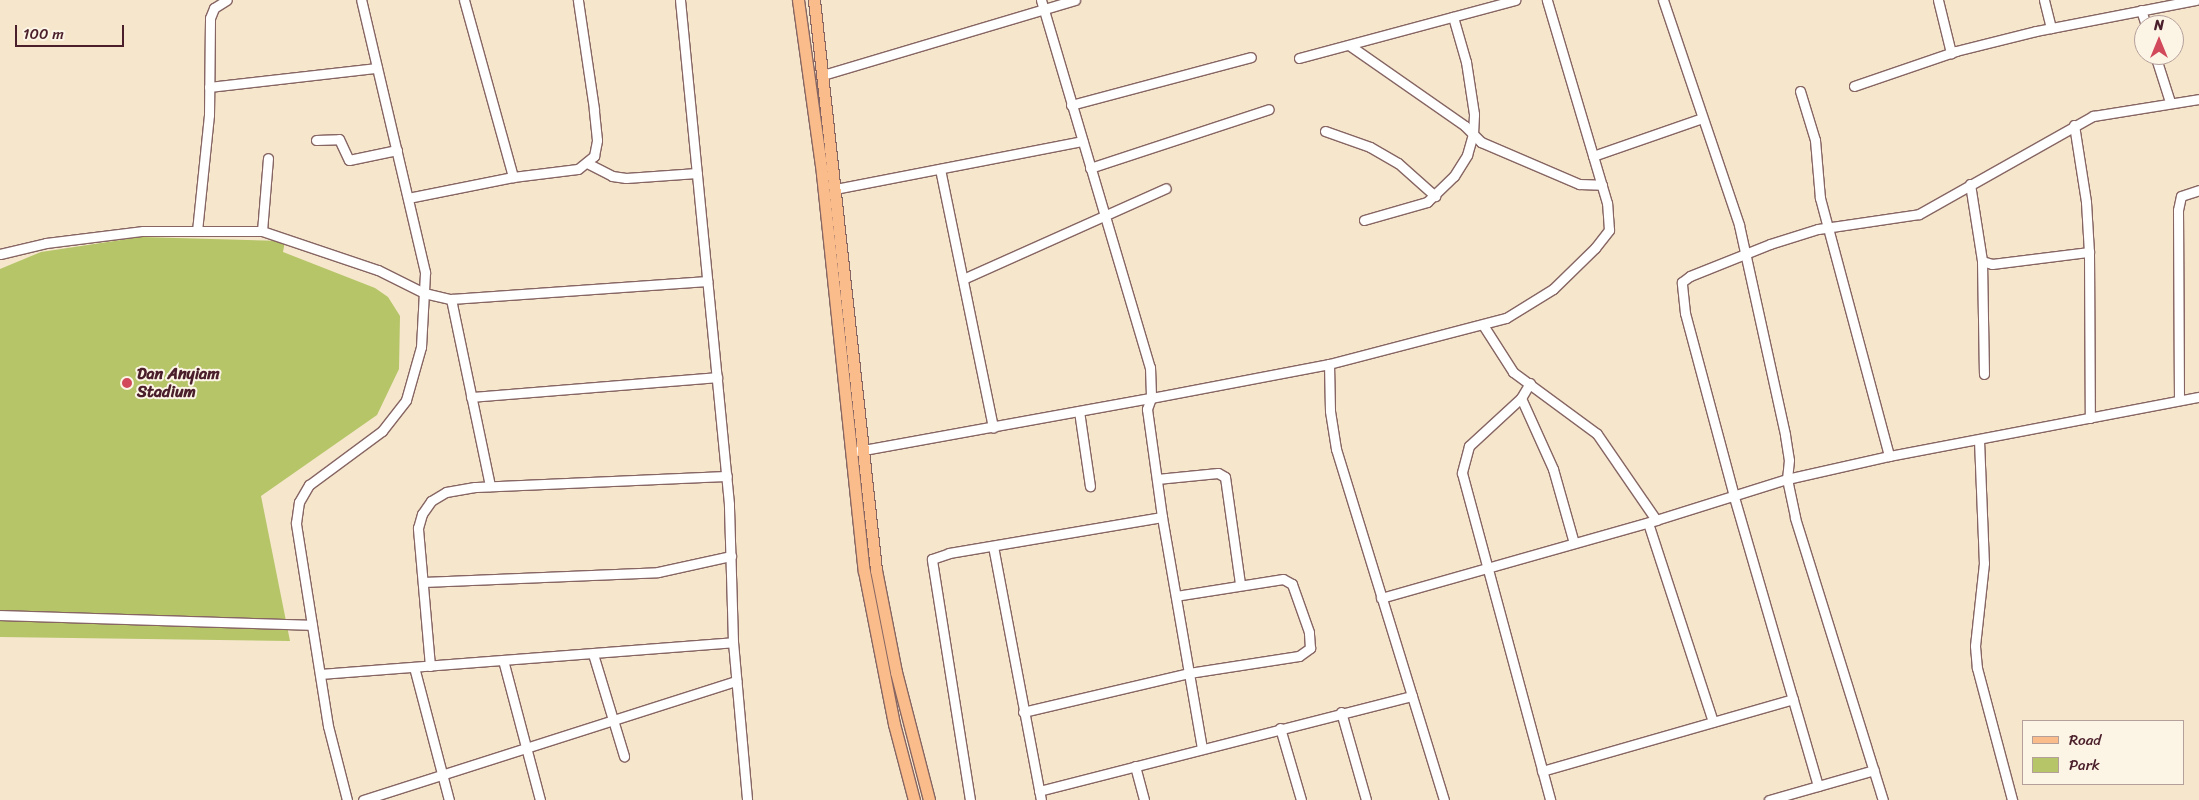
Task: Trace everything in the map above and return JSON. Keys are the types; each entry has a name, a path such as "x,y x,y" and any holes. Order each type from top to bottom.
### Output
{"main road":[{"path":"798,0 813,104 870,614 894,724 914,800"},
{"path":"814,0 863,450 884,611 928,800"},
{"path":"813,104 826,102"}],"street":[{"path":"197,231 209,87 210,18 214,8 226,0"},
{"path":"347,800 328,726 296,522 299,502 309,485 382,431 406,400 421,347 425,272 362,0"},
{"path":"464,0 513,177"},
{"path":"408,198 513,177 578,169 587,164 594,156 597,140 578,0"},
{"path":"680,0 726,476 731,556 732,642 748,800"},
{"path":"823,75 1042,4 1074,0"},
{"path":"1298,58 1515,0"},
{"path":"851,452 993,428 1329,364 1506,318 1544,295 1595,248 1608,230 1610,217 1594,156 1547,0"},
{"path":"1663,0 1702,118 1729,189 1746,254 1786,434 1789,460 1787,479 1795,518 1883,800"},
{"path":"1938,0 1951,53"},
{"path":"2044,0 2051,28"},
{"path":"1854,86 1951,53 2051,28 2141,10 2168,2 2196,0"},
{"path":"1042,4 1150,367 1150,398 1147,409 1162,517 1202,748"},
{"path":"2141,10 2143,15"},
{"path":"1364,220 1414,206 1435,196 1458,169 1473,134 1472,96 1453,17"},
{"path":"1349,45 1496,150 1579,184 1602,185"},
{"path":"1071,105 1251,57"},
{"path":"2158,65 2170,102"},
{"path":"209,87 378,68"},
{"path":"1800,91 1815,140 1820,198 1889,456"},
{"path":"1818,786 1734,496 1680,290 1682,282 1690,276 1746,254 1818,229 1919,214 2093,116 2199,98"},
{"path":"1090,168 1269,109"},
{"path":"1594,156 1702,118"},
{"path":"2074,125 2086,202 2089,252 2090,418"},
{"path":"1325,131 1354,140 1391,159 1435,196"},
{"path":"316,140 339,139 349,160 397,150"},
{"path":"834,189 1082,141"},
{"path":"262,231 268,158"},
{"path":"587,164 612,176 626,178 697,172"},
{"path":"940,169 993,428"},
{"path":"1970,184 1982,261 1984,374"},
{"path":"963,279 1166,188"},
{"path":"2180,400 2178,210 2181,196 2199,190"},
{"path":"0,254 90,237 143,231 262,231 378,270 424,293 451,299 707,281"},
{"path":"1982,261 2001,263 2089,252"},
{"path":"451,299 490,486"},
{"path":"1483,325 1504,361 1597,434 1652,522 1713,722"},
{"path":"1329,364 1332,431 1381,598 1444,800"},
{"path":"472,397 717,377"},
{"path":"1530,383 1521,398 1477,438 1464,458 1463,488 1550,800"},
{"path":"1381,598 1652,522 1787,479 1889,456 2199,397"},
{"path":"1521,398 1553,469 1574,544"},
{"path":"1079,411 1090,486"},
{"path":"1979,440 1984,539 1976,653 2012,800"},
{"path":"1158,479 1218,473 1225,478 1240,584"},
{"path":"430,666 418,528 422,514 431,500 446,492 490,486 726,476"},
{"path":"970,800 930,564 938,556 1162,517"},
{"path":"994,546 1023,712 1040,796 1135,766 1341,712 1412,696"},
{"path":"423,582 658,572 731,556"},
{"path":"1023,712 1189,673 1291,658 1306,653 1310,648 1309,632 1288,581 1275,578 1176,596"},
{"path":"0,615 312,625"},
{"path":"320,674 732,642"},
{"path":"593,654 624,756"},
{"path":"503,660 540,800"},
{"path":"414,667 449,800"},
{"path":"363,800 737,681"},
{"path":"1542,771 1793,699"},
{"path":"1341,712 1366,800"},
{"path":"1280,728 1301,800"},
{"path":"1135,766 1144,800"},
{"path":"1769,800 1874,770"}],"green space":[{"path":"141,237 285,241 283,252 375,288 388,297 400,316 399,369 377,415 261,496 290,641 0,637 0,269 41,252"}],"place":[{"name":"Dan Anyiam Stadium","path":"127,383"}]}
